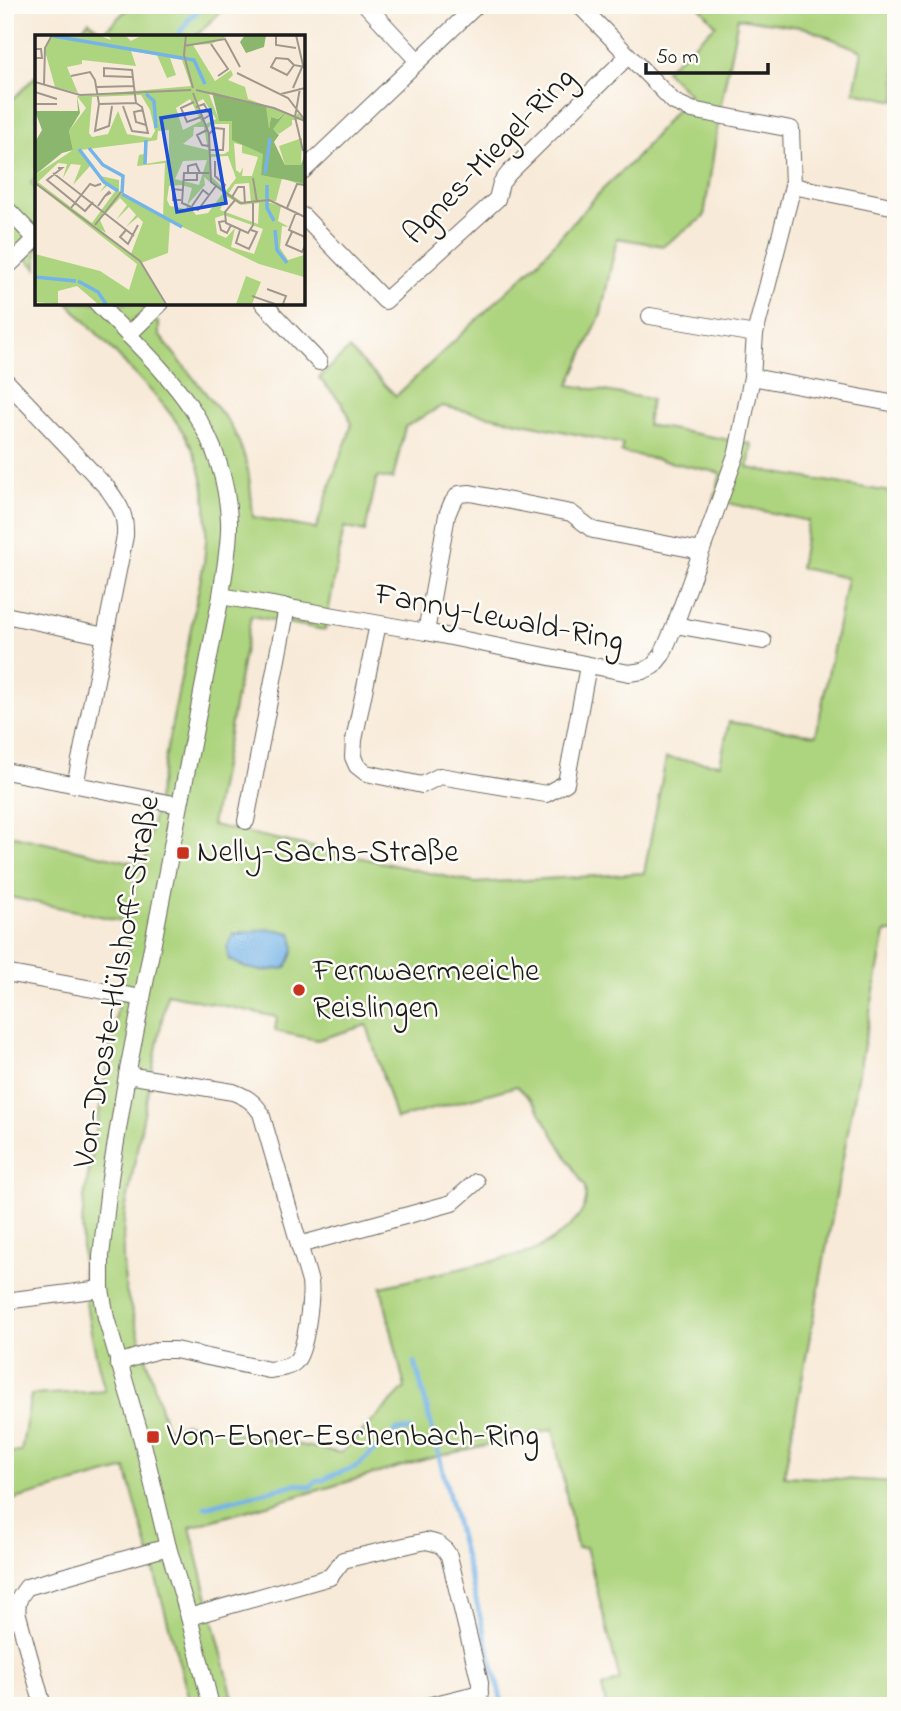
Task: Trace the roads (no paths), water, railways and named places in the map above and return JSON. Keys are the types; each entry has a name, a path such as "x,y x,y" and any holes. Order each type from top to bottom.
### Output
{"street":[{"path":"366,5 418,61"},
{"path":"304,170 477,5"},
{"name":"Fanny-Lewald-Ring","path":"220,596 426,632 629,673 653,666 662,655 737,452 752,377 755,334 793,186 790,129 692,110 674,102 579,5"},
{"name":"Agnes-Miegel-Ring","path":"304,217 385,301 497,199 501,183 509,173 628,56"},
{"path":"793,186 896,207"},
{"path":"5,207 35,237"},
{"path":"5,269 35,241"},
{"name":"Von-Droste-Hülshoff-Straße","path":"98,304 190,405 203,425 220,463 227,494 229,524 220,596 127,1075 110,1178 101,1256 101,1289 106,1318 133,1406 211,1706"},
{"path":"128,335 160,304"},
{"path":"264,304 319,362"},
{"path":"650,316 755,334"},
{"path":"752,377 896,404"},
{"path":"5,380 108,489 120,506 125,521 125,536 75,785"},
{"path":"426,632 447,515 459,494 571,513 593,530 701,551"},
{"path":"246,821 287,607"},
{"path":"5,615 105,636"},
{"path":"378,624 354,740 354,757 358,766 366,773 422,785 440,776 546,794 566,783 588,666"},
{"path":"675,625 763,641"},
{"path":"5,771 179,805"},
{"path":"5,973 142,998"},
{"path":"118,1363 158,1350 175,1350 269,1370 284,1368 295,1362 301,1349 312,1294 261,1113 255,1104 247,1097 233,1093 127,1075"},
{"path":"299,1245 452,1203 476,1182"},
{"path":"5,1301 101,1289"},
{"path":"189,1617 330,1577 342,1560 426,1541 437,1543 443,1546 449,1556 480,1683 479,1699 427,1706"},
{"path":"43,1706 16,1605 27,1587 169,1547"}],"water":[{"path":"271,929 291,933 293,951 286,968 263,971 229,960 227,947 234,934"}],"waterway":[{"path":"178,35 203,5"},
{"path":"415,1362 503,1706"},
{"path":"205,1507 296,1484 311,1487 317,1480 356,1467 397,1430 411,1430"}],"place":[{"name":"Nelly-Sachs-Straße","path":"183,853"},
{"name":"Fernwaermeeiche Reislingen","path":"299,990"},
{"name":"Von-Ebner-Eschenbach-Ring","path":"153,1437"}]}
